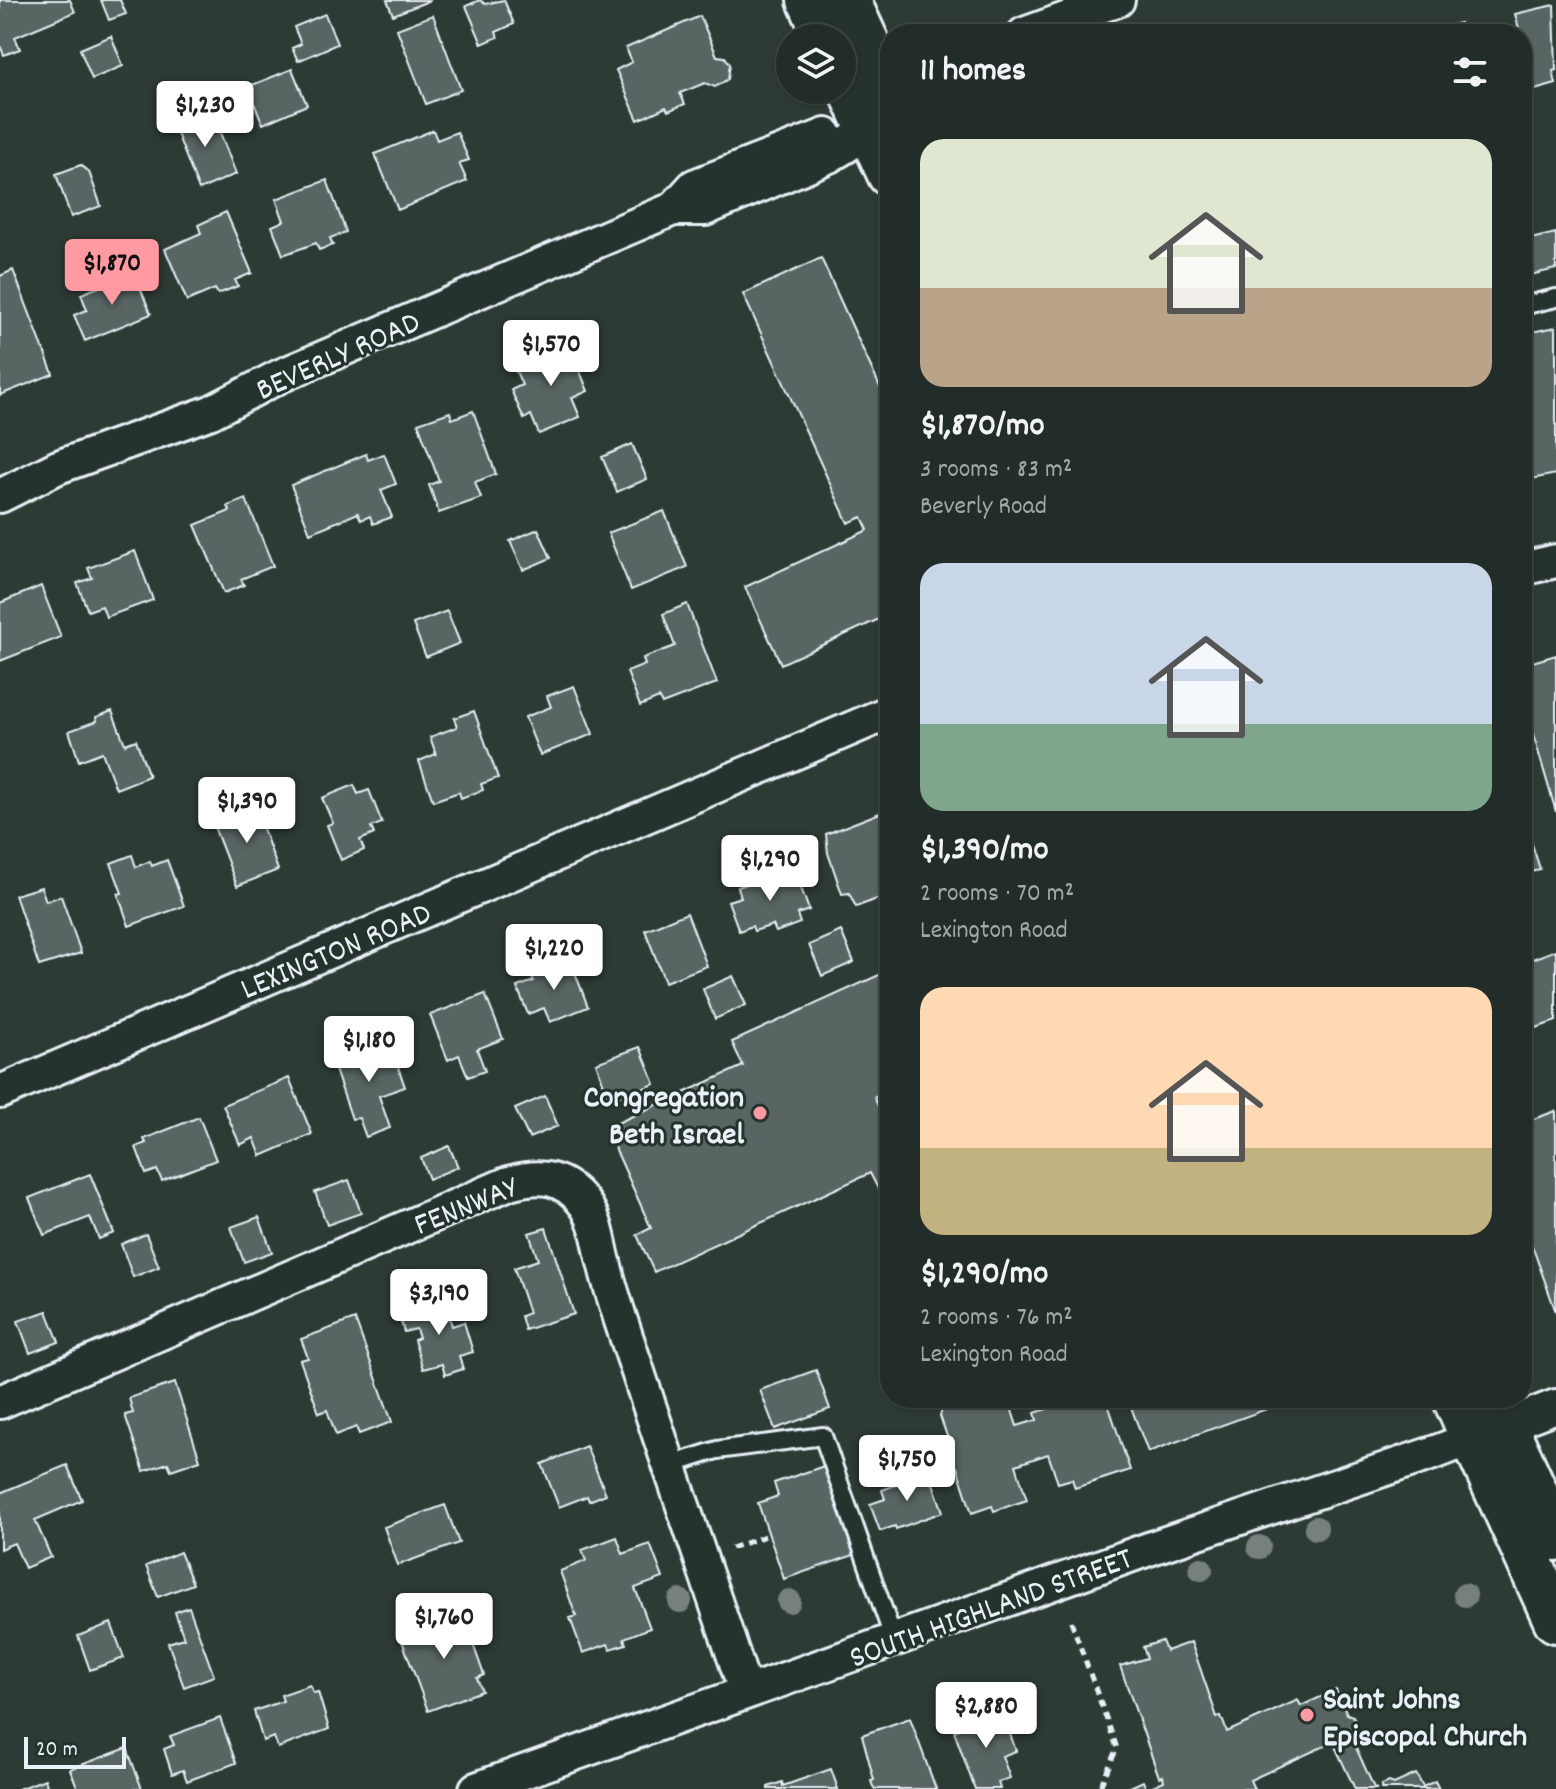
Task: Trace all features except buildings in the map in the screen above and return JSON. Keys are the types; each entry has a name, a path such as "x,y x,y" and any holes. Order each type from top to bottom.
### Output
{"main road":[{"path":"810,0 821,24"},
{"path":"847,0 880,99"},
{"path":"856,82 880,105"},
{"path":"1471,1408 1490,1420 1556,1538"},
{"path":"1490,1420 1556,1620"}],"street":[{"path":"1052,24 1118,0"},
{"name":"BEVERLY ROAD","path":"0,496 58,467 211,412 280,376 673,209 694,186 880,109"},
{"path":"1532,567 1556,561"},
{"name":"LEXINGTON ROAD","path":"0,1092 880,716"},
{"name":"FENNWAY","path":"0,1402 509,1183 538,1177 550,1179 571,1189 592,1217 616,1303 746,1692"},
{"name":"SOUTH HIGHLAND STREET","path":"476,1789 1160,1545 1490,1420 1556,1406"}],"lane":[{"path":"1532,304 1556,298"},
{"path":"670,1465 717,1450 823,1436 894,1640"}],"path":[{"path":"727,1549 768,1535"},
{"path":"1071,1621 1117,1748 1099,1789"}],"place":[{"name":"Congregation Beth Israel","path":"760,1113"},
{"name":"Saint Johns Episcopal Church","path":"1307,1715"}]}
